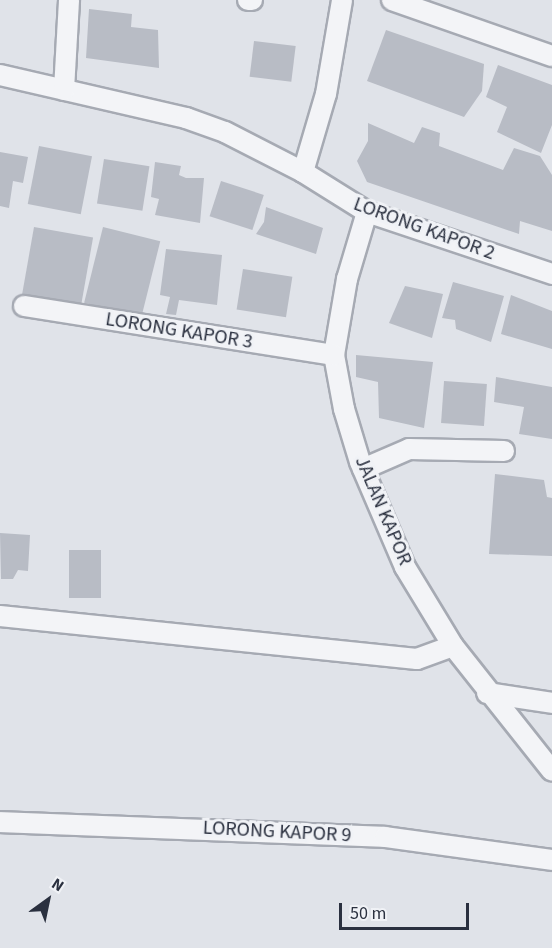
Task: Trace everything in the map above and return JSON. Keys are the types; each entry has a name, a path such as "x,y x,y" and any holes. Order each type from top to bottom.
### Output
{"street":[{"path":"64,90 69,0"},
{"path":"303,172 326,94 342,0"},
{"path":"392,0 552,56"},
{"name":"LORONG KAPOR 2","path":"0,75 186,118 225,132 303,172 367,212 552,274"},
{"name":"JALAN KAPOR","path":"367,212 342,299 334,355 344,409 363,469 405,567 453,646 487,693 552,771"},
{"name":"LORONG KAPOR 3","path":"24,306 334,355"},
{"path":"363,469 409,449 504,451"},
{"path":"0,616 417,659 453,646"},
{"path":"487,693 552,703"},
{"name":"LORONG KAPOR 9","path":"0,822 385,837 552,860"}],"building":[{"path":"89,9 132,14 131,27 158,30 159,68 86,58"},
{"path":"386,30 484,64 482,91 464,117 367,81"},
{"path":"254,41 296,46 291,82 250,77"},
{"path":"498,65 552,85 552,125 541,153 497,132 507,107 486,97"},
{"path":"368,123 414,143 422,127 440,133 439,146 503,170 514,148 540,156 552,175 552,231 520,221 519,234 367,182 357,161 368,141"},
{"path":"39,146 92,156 81,214 28,204"},
{"path":"0,152 28,157 23,183 13,181 9,208 0,206"},
{"path":"104,159 149,166 142,211 97,203"},
{"path":"155,162 181,166 179,175 186,178 204,178 200,223 155,215 159,199 151,197"},
{"path":"221,181 264,195 252,230 210,216"},
{"path":"266,207 323,228 316,254 256,234 264,222"},
{"path":"34,227 93,237 80,311 21,301"},
{"path":"103,227 160,241 141,317 84,303"},
{"path":"166,249 222,255 217,305 179,300 176,315 166,314 170,297 160,295"},
{"path":"243,269 292,277 286,317 237,309"},
{"path":"453,282 504,296 491,342 456,329 455,320 442,318"},
{"path":"405,286 443,294 432,338 389,323"},
{"path":"511,295 552,311 552,349 501,334"},
{"path":"356,355 433,362 424,428 379,418 378,382 356,377"},
{"path":"496,377 552,387 552,439 519,434 524,407 494,402"},
{"path":"444,381 487,384 484,426 441,423"},
{"path":"495,474 544,480 547,497 552,498 552,556 489,554"},
{"path":"0,533 30,535 28,571 18,570 13,579 1,579"},
{"path":"69,550 101,550 101,598 69,598"}]}
